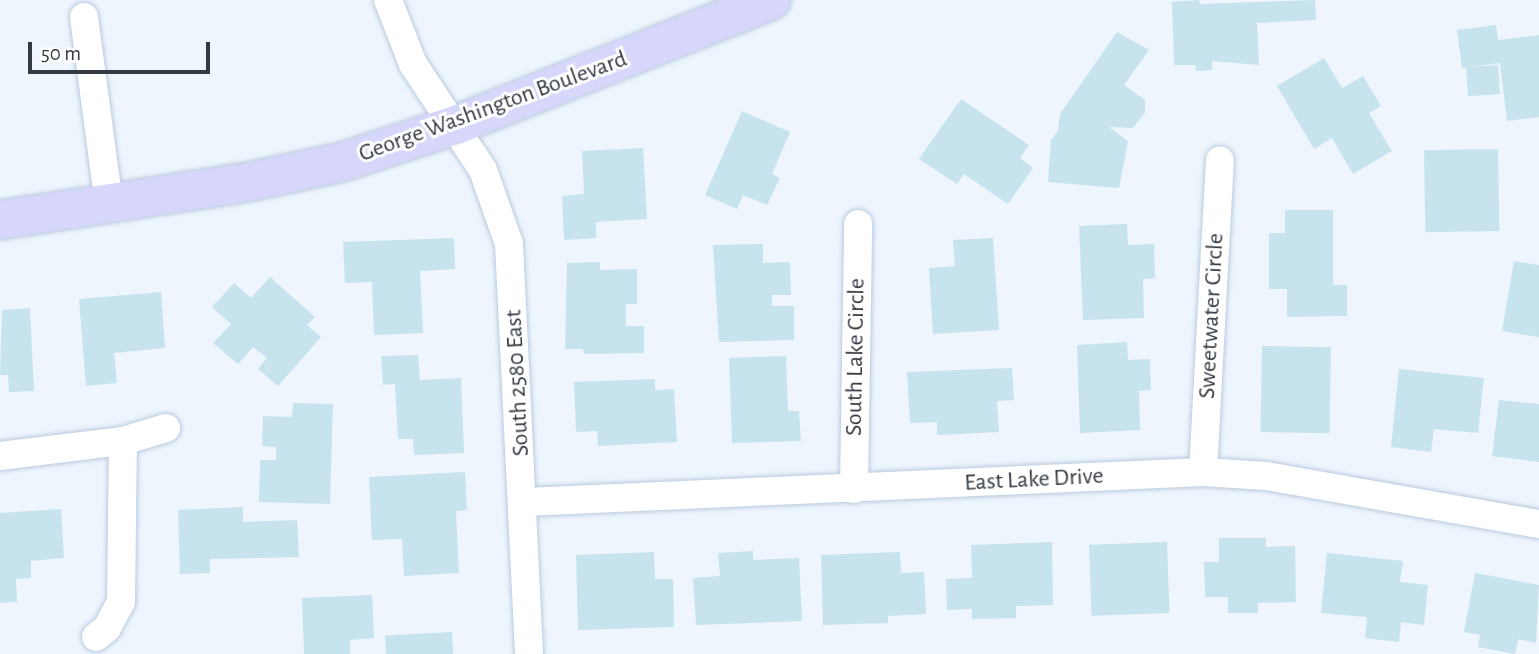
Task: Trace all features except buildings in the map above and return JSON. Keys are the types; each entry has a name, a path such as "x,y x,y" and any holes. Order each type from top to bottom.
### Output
{"main road":[{"name":"George Washington Boulevard","path":"0,220 109,205 342,162 456,125 771,0"}],"street":[{"name":"South 2580 East","path":"388,0 413,64 456,125 483,170 509,244 525,502 529,654"},
{"path":"84,17 109,205"},
{"name":"Sweetwater Circle","path":"1203,472 1220,160"},
{"name":"South Lake Circle","path":"854,489 858,225"},
{"path":"0,456 123,441 166,428"},
{"path":"96,637 107,628 121,602 123,441"},
{"name":"East Lake Drive","path":"525,502 1203,472 1266,476 1539,524"}]}
